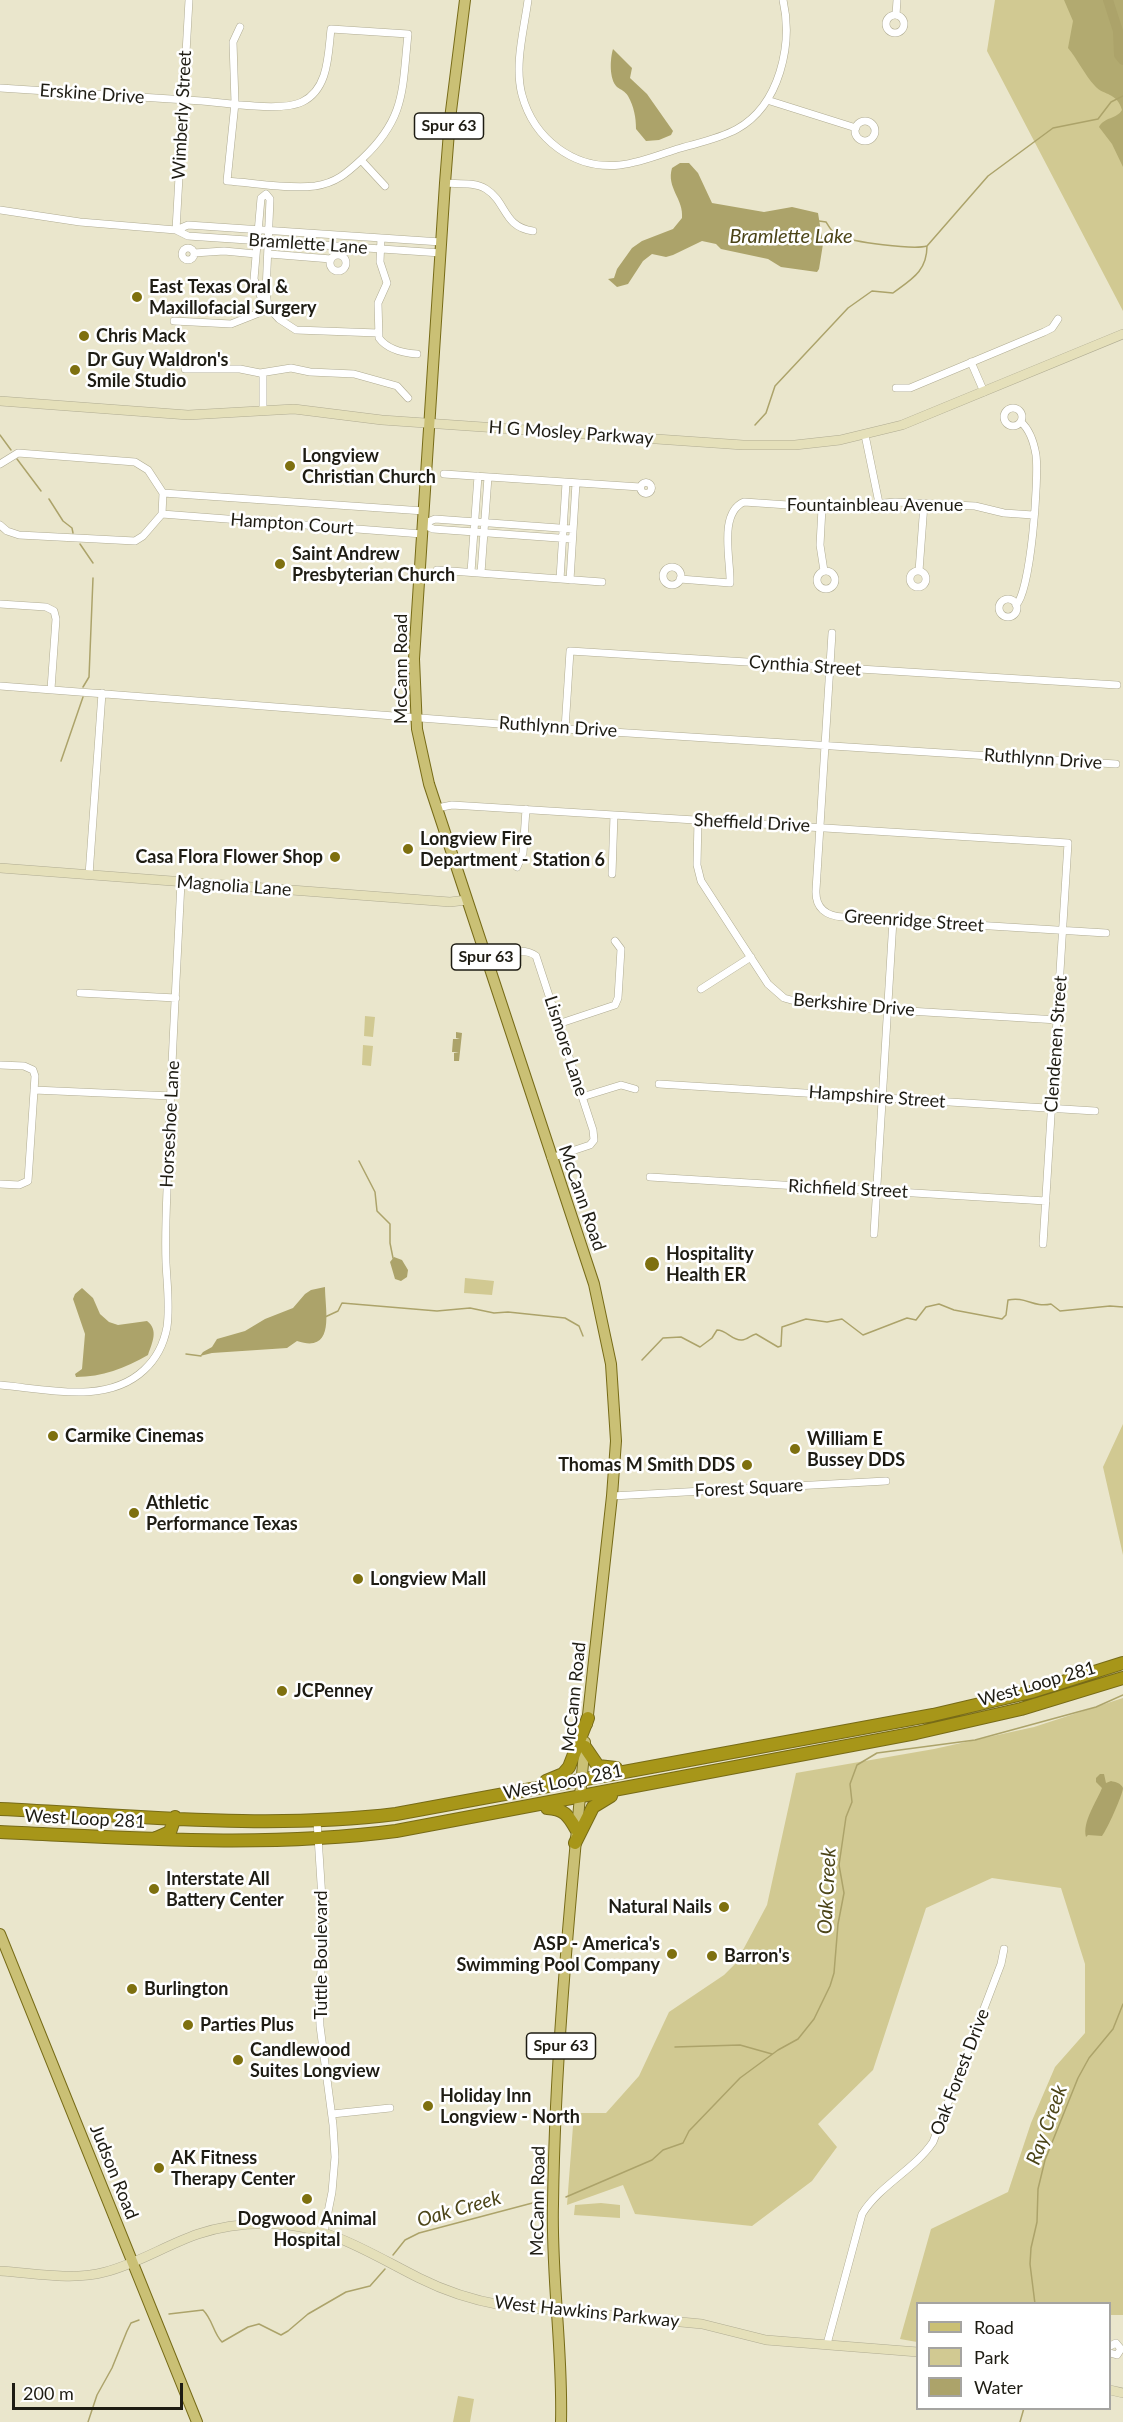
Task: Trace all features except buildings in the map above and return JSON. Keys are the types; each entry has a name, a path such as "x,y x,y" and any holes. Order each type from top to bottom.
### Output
{"highway":[{"name":"West Loop 281","path":"0,1809 260,1822 317,1821 413,1811 898,1722 1031,1692 1123,1663"},
{"path":"1051,1701 1070,1688 1123,1671"},
{"name":"West Loop 281","path":"0,1832 150,1840 318,1838 417,1828 970,1721 1051,1701 1123,1678"},
{"path":"523,1791 561,1775 568,1769 588,1718"},
{"path":"848,1746 847,1740 850,1737 888,1730 898,1722"},
{"path":"754,1764 759,1756 792,1749 796,1739"},
{"path":"585,1747 594,1763 600,1767 644,1767"},
{"path":"575,1843 594,1805 628,1788"},
{"path":"525,1808 561,1810 567,1814 576,1829"},
{"path":"150,1840 170,1832 175,1817"},
{"path":"0,1842 8,1839 27,1839 49,1835"}],"main road":[{"name":"McCann Road","path":"465,0 450,119 445,183 414,667 416,716 424,764 437,808 594,1284 609,1352 616,1416 612,1496 567,1921 553,2187 553,2247 558,2312 561,2422"},
{"name":"H G Mosley Parkway","path":"0,401 188,415 262,409 300,409 362,418 430,424 755,445 795,445 865,435 917,420 1123,334"},
{"name":"Magnolia Lane","path":"0,868 450,903 467,900"},
{"name":"Judson Road","path":"0,1934 196,2422"},
{"name":"West Hawkins Parkway","path":"0,2271 84,2276 111,2271 200,2234 229,2227 273,2224 324,2232 354,2243 418,2277 460,2295 506,2307 697,2323 759,2339 916,2352"}],"street":[{"name":"Wimberly Street","path":"176,230 189,0"},
{"path":"528,0 519,68 523,97 532,118 545,137 559,149 579,161 605,166 624,165 717,137 741,127 755,115 767,100 779,75 784,54 786,24 783,0"},
{"path":"896,15 897,0"},
{"path":"240,27 233,45 235,103 227,182 308,186 343,177 361,160 385,186"},
{"name":"Erskine Drive","path":"0,88 291,106 310,97 317,89 324,75 331,29 408,34 401,97 397,112 384,137 361,160"},
{"path":"767,100 856,128"},
{"path":"445,183 476,185 485,188 493,195 514,224 533,231"},
{"path":"267,184 266,194 270,199 266,292 269,308"},
{"path":"266,194 261,198 254,282 264,305 296,330 378,333"},
{"name":"Bramlette Lane","path":"0,210 80,222 176,230 188,236 381,249 441,248"},
{"name":"Bramlette Lane","path":"176,230 188,225 268,230 381,238 441,248"},
{"path":"381,238 380,262 387,283 378,303 380,340 402,353 417,354"},
{"path":"194,253 224,251 256,254"},
{"path":"269,254 331,259"},
{"path":"174,321 231,324 269,308"},
{"path":"896,388 910,388 1047,330 1058,319"},
{"path":"971,362 984,392"},
{"path":"185,369 240,369 263,373 291,368 354,374 397,386 408,398"},
{"path":"262,409 263,373"},
{"path":"1016,605 1022,598 1028,574 1037,471 1036,454 1028,430 1021,422"},
{"path":"865,435 879,503"},
{"path":"0,464 18,453 135,462 148,470 163,494 162,514 141,538 129,542 19,535 7,531 0,525"},
{"path":"444,474 640,487"},
{"path":"471,572 478,476"},
{"path":"481,573 488,477"},
{"path":"560,579 566,483"},
{"path":"570,580 576,483"},
{"name":"Hampton Court","path":"163,494 424,511"},
{"name":"Fountainbleau Avenue","path":"680,579 730,583 727,541 731,515 739,505 748,502 822,508 844,508 879,503 975,506 1004,513 1033,514"},
{"path":"919,571 924,504"},
{"path":"822,508 820,538 824,571"},
{"name":"Hampton Court","path":"162,514 422,529"},
{"path":"422,529 435,519 573,529"},
{"path":"453,531 454,520"},
{"path":"422,529 572,539"},
{"path":"437,570 602,582"},
{"path":"0,604 46,607 54,611 56,619 51,689"},
{"name":"Greenridge Street","path":"832,633 815,895 820,908 829,915 837,917 1106,933"},
{"name":"Cynthia Street","path":"565,729 570,651 1117,685"},
{"name":"Ruthlynn Drive","path":"0,686 565,729 1116,764"},
{"path":"89,875 102,693"},
{"name":"Sheffield Drive","path":"437,808 452,805 526,809 1068,843"},
{"path":"518,867 523,854 526,809"},
{"path":"612,874 614,815"},
{"name":"Berkshire Drive","path":"698,820 697,865 700,877 768,984 784,998 809,1005 1058,1020"},
{"name":"Clendenen Street","path":"1043,1244 1068,843"},
{"name":"Horseshoe Lane","path":"0,1385 100,1391 126,1383 142,1372 152,1362 163,1341 167,1324 166,1222 181,882"},
{"path":"874,1234 893,920"},
{"path":"558,1024 615,1005 618,998 621,949 615,941"},
{"name":"Lismore Lane","path":"486,959 511,953 534,954 582,1096 593,1130 593,1143 590,1146 551,1158"},
{"path":"701,989 751,957"},
{"path":"80,993 176,998"},
{"path":"0,1065 31,1068 35,1076 28,1181 19,1185 0,1184"},
{"path":"582,1096 621,1084 635,1089"},
{"name":"Hampshire Street","path":"659,1084 1095,1111"},
{"path":"34,1090 171,1096"},
{"name":"Richfield Street","path":"650,1177 1046,1201"},
{"name":"Forest Square","path":"612,1496 886,1481"},
{"name":"Tuttle Boulevard","path":"317,1821 324,1930 319,1997 320,2026 332,2114 334,2168 324,2232"},
{"name":"Oak Forest Drive","path":"827,2344 862,2214 872,2202 922,2157 933,2142 1001,1964 1004,1949"},
{"path":"332,2114 390,2108"}],"green space":[{"path":"995,0 1123,0 1123,311 987,51"},
{"path":"365,1016 375,1017 373,1037 364,1036"},
{"path":"363,1045 373,1046 371,1066 362,1065"},
{"path":"465,1278 494,1281 492,1295 464,1293"},
{"path":"1123,1424 1123,1555 1103,1467"},
{"path":"1123,1698 1123,2315 1111,2315 1111,2302 916,2302 916,2342 900,2339 931,2229 1008,2192 1031,2123 1055,2067 1085,2033 1085,1964 1061,1888 992,1878 926,1908 873,2070 818,2124 837,2147 812,2181 752,2226 635,2214 623,2185 567,2205 574,2113 606,2113 639,2076 669,2012 724,1975 736,1963 767,1905 796,1773 934,1749 1034,1727"},
{"path":"601,2203 620,2205 620,2218 574,2215 575,2205"},
{"path":"458,2396 474,2399 470,2422 453,2422"}],"shaded area":[{"path":"1064,0 1123,0 1123,167 1112,144 1099,127 1104,121 1120,113 1122,110 1120,104 1114,97 1095,86 1068,48 1073,21"}],"water":[{"path":"613,49 632,68 630,78 647,94 673,131 671,135 659,140 646,141 636,129 636,120 630,100 626,93 614,83 611,74"},
{"name":"Bramlette Lake","path":"680,163 689,163 698,173 712,203 764,212 792,207 818,213 823,244 817,272 781,267 768,259 721,249 716,244 702,241 666,257 652,254 643,261 628,284 617,287 608,279 614,278 617,269 632,248 642,241 673,229 682,218 682,211 671,182 672,168"},
{"path":"456,1032 462,1033 459,1061 454,1061 454,1053 459,1052 452,1052 453,1039 460,1039 456,1038"},
{"path":"394,1257 402,1260 408,1270 407,1277 401,1281 395,1279 390,1262"},
{"path":"325,1287 326,1328 318,1341 309,1343 297,1341 287,1348 212,1353 200,1356 212,1347 217,1339 245,1331 265,1319 293,1308 311,1290"},
{"path":"82,1288 93,1298 100,1314 109,1322 118,1325 147,1321 151,1325 154,1337 148,1355 113,1371 76,1377 75,1374 82,1369 85,1334 73,1299"},
{"path":"1100,1774 1104,1774 1106,1783 1111,1781 1118,1783 1123,1788 1111,1820 1102,1836 1088,1835 1086,1837 1088,1818 1102,1788 1096,1782"}],"waterway":[{"path":"1108,0 1118,31 1119,55 1123,60"},
{"path":"755,425 766,413 775,386 848,308 872,291 893,293 917,274 924,262 927,246 988,176 1053,128 1098,119 1111,102 1123,96"},
{"path":"819,221 826,222 834,234 846,238 897,246 927,246"},
{"path":"0,435 11,450"},
{"path":"17,459 41,491"},
{"path":"49,499 63,521 72,528 73,533"},
{"path":"80,544 93,563"},
{"path":"83,687 89,677 93,578"},
{"path":"61,761 83,697"},
{"path":"359,1161 375,1192 377,1211 390,1224 393,1258"},
{"path":"642,1360 663,1338 681,1337 700,1347 712,1338 717,1330 738,1340 756,1334 778,1347 781,1346 782,1327 806,1319 827,1322 842,1319 863,1335 907,1318 916,1320 926,1307 939,1304 954,1310 1002,1319 1006,1315 1008,1300 1014,1299 1051,1304 1060,1311 1110,1306 1123,1307"},
{"path":"325,1317 338,1311 342,1303 437,1311 470,1308 494,1313 508,1312 565,1318 579,1326 583,1336"},
{"path":"186,1354 201,1356"},
{"name":"Oak Creek","path":"566,2197 652,2160 663,2150 683,2143 689,2131 740,2078 778,2050 798,2039 814,2019 834,1973 838,1924 844,1893 839,1865 846,1817 852,1802 850,1784 857,1765 877,1753 975,1740 1096,1707 1123,1695"},
{"name":"Ray Creek","path":"1035,2302 1030,2264 1031,2248 1037,2222 1038,2189 1045,2160 1078,2078 1089,2058 1113,2029 1123,2004"},
{"path":"675,2047 740,2045 772,2054"},
{"name":"Oak Creek","path":"393,2255 405,2240 419,2233 540,2201"},
{"name":"Oak Creek","path":"169,2314 203,2310 222,2342 248,2327 259,2324 281,2335 308,2314 346,2292 370,2286 385,2269"},
{"name":"Oak Creek","path":"88,2422 97,2395 112,2368 127,2331 131,2323 139,2320"},
{"name":"Ray Creek","path":"1020,2422 1023,2410"}],"place":[{"name":"East Texas Oral & Maxillofacial Surgery","path":"137,297"},
{"name":"Chris Mack","path":"84,336"},
{"name":"Dr Guy Waldron's Smile Studio","path":"75,370"},
{"name":"Longview Christian Church","path":"290,466"},
{"name":"Saint Andrew Presbyterian Church","path":"280,564"},
{"name":"Longview Fire Department - Station 6","path":"408,849"},
{"name":"Casa Flora Flower Shop","path":"335,857"},
{"name":"Hospitality Health ER","path":"652,1264"},
{"name":"Carmike Cinemas","path":"53,1436"},
{"name":"William E Bussey DDS","path":"795,1449"},
{"name":"Thomas M Smith DDS","path":"747,1465"},
{"name":"Athletic Performance Texas","path":"134,1513"},
{"name":"Longview Mall","path":"358,1579"},
{"name":"JCPenney","path":"282,1691"},
{"name":"Interstate All Battery Center","path":"154,1889"},
{"name":"Natural Nails","path":"724,1907"},
{"name":"ASP - America's Swimming Pool Company","path":"672,1954"},
{"name":"Barron's","path":"712,1956"},
{"name":"Burlington","path":"132,1989"},
{"name":"Parties Plus","path":"188,2025"},
{"name":"Candlewood Suites Longview","path":"238,2060"},
{"name":"Holiday Inn Longview - North","path":"428,2106"},
{"name":"AK Fitness Therapy Center","path":"159,2168"},
{"name":"Dogwood Animal Hospital","path":"307,2199"}]}
